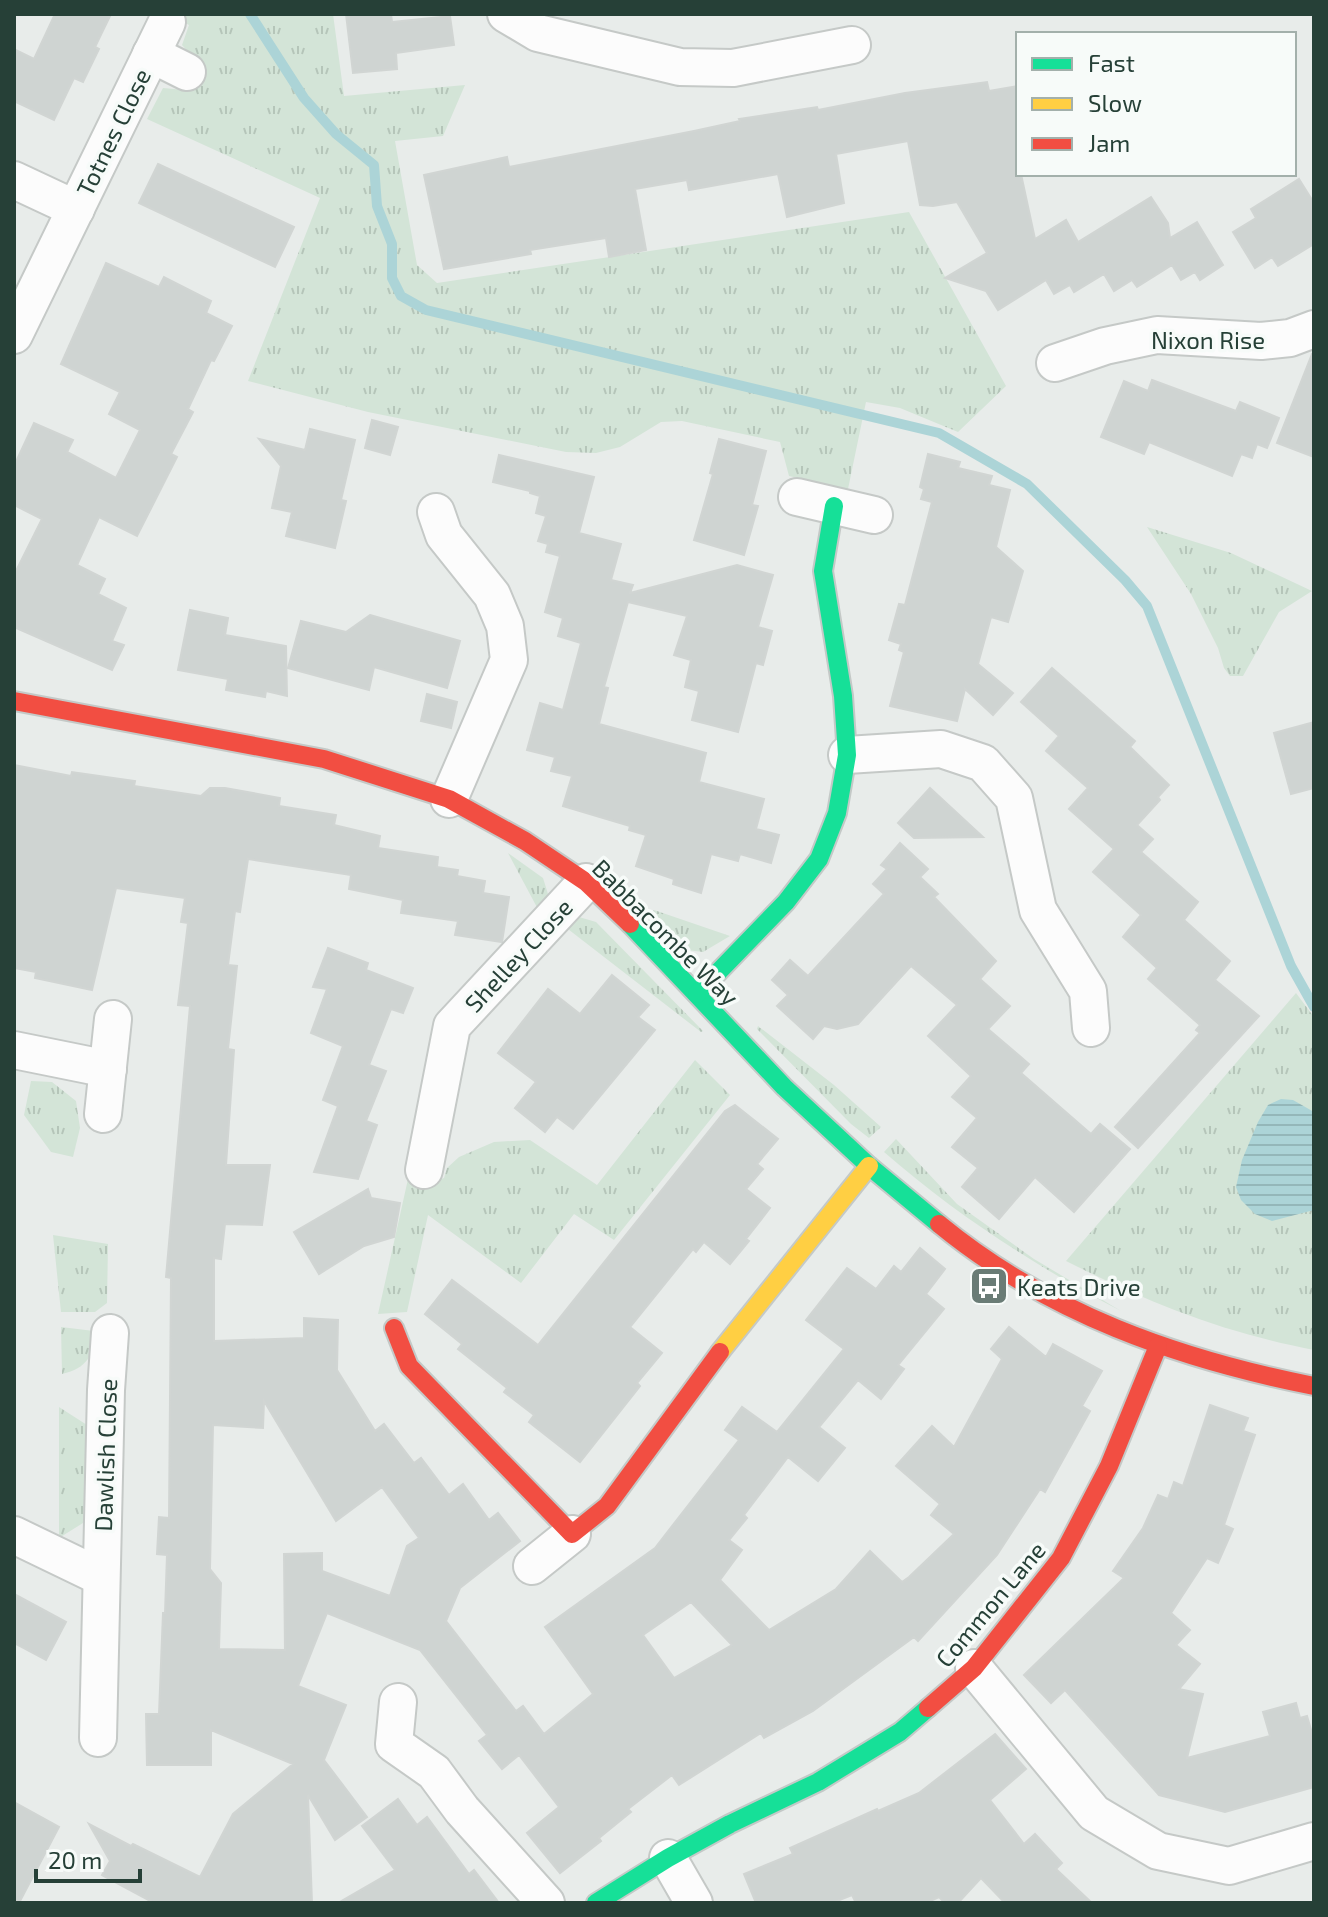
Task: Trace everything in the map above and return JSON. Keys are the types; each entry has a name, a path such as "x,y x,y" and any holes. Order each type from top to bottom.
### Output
{"street":[{"path":"506,14 538,33 680,67 733,68 852,45"},
{"name":"Totnes Close","path":"14,335 167,22"},
{"name":"Totnes Close","path":"151,54 187,72"},
{"name":"Totnes Close","path":"14,180 76,209"},
{"name":"Nixon Rise","path":"1055,363 1105,346 1157,335 1261,341 1290,338 1314,329"},
{"path":"797,497 874,515"},
{"path":"697,994 786,902 819,859 837,813 847,755 843,696 823,571 834,506"},
{"path":"436,512 444,535 492,595 505,626 509,660 449,799"},
{"name":"Babbacombe Way","path":"14,701 324,759 449,799 525,841 586,882 640,933 784,1087 869,1166 961,1242 1057,1302 1158,1346 1239,1371 1314,1386"},
{"path":"847,755 941,749 983,763 994,775 1014,798 1038,910 1088,991 1091,1028"},
{"name":"Shelley Close","path":"424,1170 452,1026 586,882"},
{"path":"103,1114 113,1019"},
{"path":"14,1050 108,1069"},
{"path":"532,1566 607,1506 710,1364 869,1166"},
{"path":"394,1328 409,1366 572,1534"},
{"name":"Dawlish Close","path":"98,1738 110,1333"},
{"name":"Common Lane","path":"596,1903 668,1858 818,1782 900,1732 974,1668 1061,1558 1109,1466 1158,1346"},
{"name":"Dawlish Close","path":"14,1535 101,1577"},
{"path":"974,1668 1094,1813 1158,1851 1229,1866 1314,1841"},
{"path":"398,1702 394,1744 434,1772 462,1810 546,1903"},
{"path":"668,1858 694,1903"}],"green space":[{"path":"168,14 333,14 344,96 465,85 443,136 395,141 417,265 437,283 909,212 1006,386 958,432 900,408 866,402 848,489 789,476 780,442 682,421 661,422 620,447 596,453 566,452 368,412 248,381 320,198 147,119 163,88 186,90 199,64 182,45 189,25"},
{"path":"1147,527 1231,553 1312,591 1279,612 1243,676 1230,676 1224,668 1218,648 1191,594"},
{"path":"508,853 543,878 548,894 540,913"},
{"path":"654,910 730,936 703,952 687,950 649,915"},
{"path":"579,917 596,922 703,1031 564,926"},
{"path":"1296,993 1314,1017 1314,1350 1217,1325 1126,1290 1066,1261"},
{"path":"758,1026 834,1085 881,1127 869,1138 851,1124 757,1029"},
{"path":"695,1060 730,1095 614,1240 574,1214 521,1283 428,1215 407,1312 378,1314 408,1179 425,1185 444,1178 447,1168 459,1157 494,1142 530,1140 597,1185"},
{"path":"31,1081 52,1082 76,1101 80,1128 73,1157 51,1152 24,1115"},
{"path":"896,1139 957,1204 1034,1259 1121,1311 1028,1258 911,1175 884,1152"},
{"path":"53,1235 108,1244 107,1303 95,1312 61,1312"},
{"path":"61,1327 94,1331 93,1347 87,1360 78,1368 62,1374"},
{"path":"59,1407 87,1425 89,1471 83,1523 59,1538"}],"water":[{"path":"1281,1099 1293,1100 1314,1112 1314,1210 1272,1221 1255,1214 1241,1200 1236,1187 1242,1160 1258,1122 1268,1105"}],"building":[{"path":"55,14 111,14 83,82 74,78 54,120 14,101 14,49 34,59"},
{"path":"346,14 391,14 392,22 450,16 454,45 396,53 397,69 353,73"},
{"path":"987,82 989,91 1016,86 1016,176 1021,176 1035,239 1066,220 1078,242 1151,197 1168,223 1170,238 1197,222 1223,265 1200,280 1195,272 1181,280 1172,265 1137,287 1132,280 1114,291 1104,274 1074,292 1070,285 1054,294 1046,280 998,310 986,291 945,278 987,253 957,202 920,205 908,141 836,154 844,203 787,217 778,174 689,190 687,180 635,189 646,250 609,257 606,238 530,250 531,254 444,269 424,175 507,157 509,167 694,131 739,119 817,107 818,110 905,93"},
{"path":"158,164 294,227 275,267 139,203"},
{"path":"1299,179 1314,203 1314,244 1278,266 1272,257 1255,268 1233,232 1256,218 1251,209"},
{"path":"106,263 159,287 164,277 211,301 206,313 232,326 214,361 211,360 188,409 193,412 171,454 177,457 137,536 99,517 77,565 105,579 98,594 126,608 112,641 124,645 112,670 14,627 14,575 42,519 14,505 14,466 34,423 73,440 67,452 116,478 140,430 109,414 120,392 61,364"},
{"path":"1314,354 1314,457 1277,443"},
{"path":"1152,380 1236,411 1240,402 1279,418 1267,448 1257,444 1252,458 1241,454 1232,476 1149,442 1144,454 1101,437 1124,381 1148,391"},
{"path":"372,420 398,427 390,455 365,448"},
{"path":"310,429 355,440 341,500 346,501 335,548 286,536 292,512 272,508 281,466 259,439 305,450"},
{"path":"719,439 766,451 752,505 758,506 744,555 694,540 713,474 710,473"},
{"path":"928,454 960,462 958,468 992,476 989,485 1010,490 996,547 1023,571 1008,622 991,617 978,664 1013,693 993,715 965,689 957,721 890,706 904,652 899,650 901,644 889,640 899,604 905,605 932,502 921,499 924,489 920,487"},
{"path":"499,455 594,477 579,533 621,544 611,580 633,585 630,593 737,565 773,575 758,627 772,631 763,665 756,663 738,732 692,720 699,691 685,687 691,660 674,655 687,616 628,602 604,687 608,688 599,724 706,753 699,782 764,799 756,829 779,835 771,863 740,854 738,861 711,854 701,893 673,884 674,879 636,866 646,835 629,830 630,826 563,806 572,776 551,771 555,757 527,750 540,703 563,710 581,643 558,636 563,618 545,612 560,556 546,552 548,544 538,541 546,516 536,513 540,496 493,482"},
{"path":"190,610 228,618 225,635 286,646 287,696 266,691 265,697 226,690 228,679 178,670"},
{"path":"370,615 460,641 447,688 374,667 369,690 288,668 301,621 346,632"},
{"path":"1052,668 1135,741 1130,747 1169,785 1137,825 1153,839 1141,852 1198,902 1184,920 1230,961 1215,980 1259,1016 1138,1148 1115,1127 1200,1033 1196,1030 1200,1025 1148,979 1157,968 1123,937 1141,915 1093,872 1114,849 1069,809 1088,788 1046,751 1059,736 1021,702"},
{"path":"427,694 457,702 451,728 421,721"},
{"path":"1314,722 1314,788 1291,794 1274,733"},
{"path":"14,765 71,776 72,772 135,781 134,786 201,796 210,788 225,788 280,798 279,806 336,815 334,825 380,836 378,848 438,857 437,867 458,870 457,876 485,881 483,893 509,897 502,942 455,935 458,921 401,913 403,900 349,889 351,875 248,859 240,912 235,911 228,965 237,966 228,1049 234,1050 226,1165 270,1165 262,1225 225,1224 221,1259 214,1258 214,1341 304,1338 304,1318 338,1320 337,1370 375,1431 384,1424 414,1463 421,1458 449,1495 463,1484 489,1520 498,1513 520,1541 460,1588 446,1621 516,1711 523,1706 544,1734 593,1694 545,1627 655,1548 739,1440 725,1430 742,1407 777,1432 844,1349 806,1320 847,1268 876,1289 894,1266 901,1272 920,1248 945,1269 926,1294 944,1309 898,1365 904,1369 881,1399 858,1380 819,1427 845,1448 818,1481 788,1457 729,1540 742,1550 720,1580 769,1630 836,1589 870,1551 902,1582 954,1534 931,1515 940,1504 896,1466 932,1426 954,1447 1002,1359 991,1349 1009,1327 1046,1357 1053,1344 1102,1371 1082,1406 1090,1411 1045,1492 1040,1489 997,1555 918,1641 914,1637 813,1711 764,1738 761,1733 679,1785 672,1775 628,1809 631,1812 599,1838 601,1841 560,1873 527,1833 559,1807 519,1755 502,1769 479,1741 487,1735 420,1650 327,1613 298,1686 346,1705 324,1760 367,1817 335,1840 308,1795 312,1903 154,1903 102,1875 110,1861 89,1824 200,1877 233,1814 293,1764 211,1730 211,1765 147,1765 146,1714 159,1714 165,1613 167,1555 157,1554 159,1517 169,1518 171,1278 166,1277 190,1006 178,1005 188,923 181,922 185,898 116,888 92,990 35,978 36,972 14,968","holes":["264,1401 336,1521 382,1487 419,1538 407,1546 390,1596 322,1571 322,1553 284,1554 285,1650 219,1649 221,1583 210,1569 213,1425 263,1428","691,1602 732,1645 674,1678 643,1635"]},
{"path":"930,788 983,837 914,838 898,823"},
{"path":"900,843 928,869 920,877 938,894 934,897 996,961 980,979 1010,1006 988,1029 1029,1064 1021,1073 1091,1134 1100,1124 1130,1149 1074,1212 1035,1177 999,1219 962,1187 978,1168 952,1147 977,1118 952,1097 971,1076 928,1036 957,1005 911,966 858,1024 837,1029 824,1026 813,1039 777,1006 788,995 772,980 790,960 808,976 884,894 873,884 887,869 881,865"},
{"path":"328,948 368,963 366,970 413,988 403,1013 391,1009 369,1065 386,1071 366,1121 377,1125 358,1179 314,1172 338,1106 323,1100 343,1046 311,1033 327,989 313,987"},
{"path":"612,975 649,1005 638,1017 655,1030 573,1129 557,1117 545,1132 515,1108 536,1082 498,1053 548,989 580,1014"},
{"path":"735,1105 778,1139 757,1164 763,1169 746,1189 770,1208 730,1264 704,1242 696,1252 693,1249 630,1327 662,1353 580,1462 529,1422 534,1415 504,1392 507,1388 458,1349 462,1344 425,1314 452,1280 538,1345 725,1111"},
{"path":"368,1189 371,1198 400,1203 394,1237 364,1246 319,1274 294,1232"},
{"path":"1210,1405 1248,1418 1243,1431 1255,1435 1224,1525 1233,1529 1218,1563 1207,1558 1171,1613 1190,1630 1176,1645 1200,1664 1179,1689 1203,1694 1187,1758 1270,1736 1263,1712 1296,1703 1300,1718 1307,1716 1314,1740 1314,1787 1225,1812 1159,1795 1065,1690 1051,1703 1024,1675 1124,1578 1113,1571 1143,1528 1158,1495 1168,1499 1174,1482 1183,1486"},
{"path":"14,1594 66,1622 46,1660 14,1643"},
{"path":"995,1734 1026,1769 990,1800 1024,1844 1035,1834 1062,1863 1056,1869 1092,1903 1005,1903 981,1878 958,1903 945,1903 939,1897 926,1903 856,1903 852,1895 832,1903 756,1903 744,1874 793,1854 790,1848 919,1793"},
{"path":"398,1799 417,1825 427,1817 469,1874 474,1870 499,1903 338,1903 395,1870 362,1826"},
{"path":"14,1802 59,1827 19,1903 14,1903"}],"waterway":[{"path":"250,14 304,98 336,134 374,165 377,206 392,244 392,278 401,296 426,310 939,433 1027,484 1125,580 1147,606 1291,966 1314,1007"}],"traffic: fast":[{"path":"697,994 786,902 819,859 837,813 847,755 843,696 823,571 834,506"},
{"path":"630,924 784,1087 869,1166 939,1224"},
{"path":"596,1903 730,1824 818,1782 900,1732 928,1708"}],"traffic: slow":[{"path":"720,1352 869,1166"}],"traffic: jam":[{"path":"14,701 324,759 449,799 525,841 586,882 630,924"},
{"path":"939,1224 1024,1283 1116,1328 1213,1362 1314,1386"},
{"path":"394,1328 409,1366 572,1534 607,1506 720,1352"},
{"path":"928,1708 974,1668 1061,1558 1109,1466 1158,1346"}],"place":[{"name":"Keats Drive","path":"989,1286"}]}
